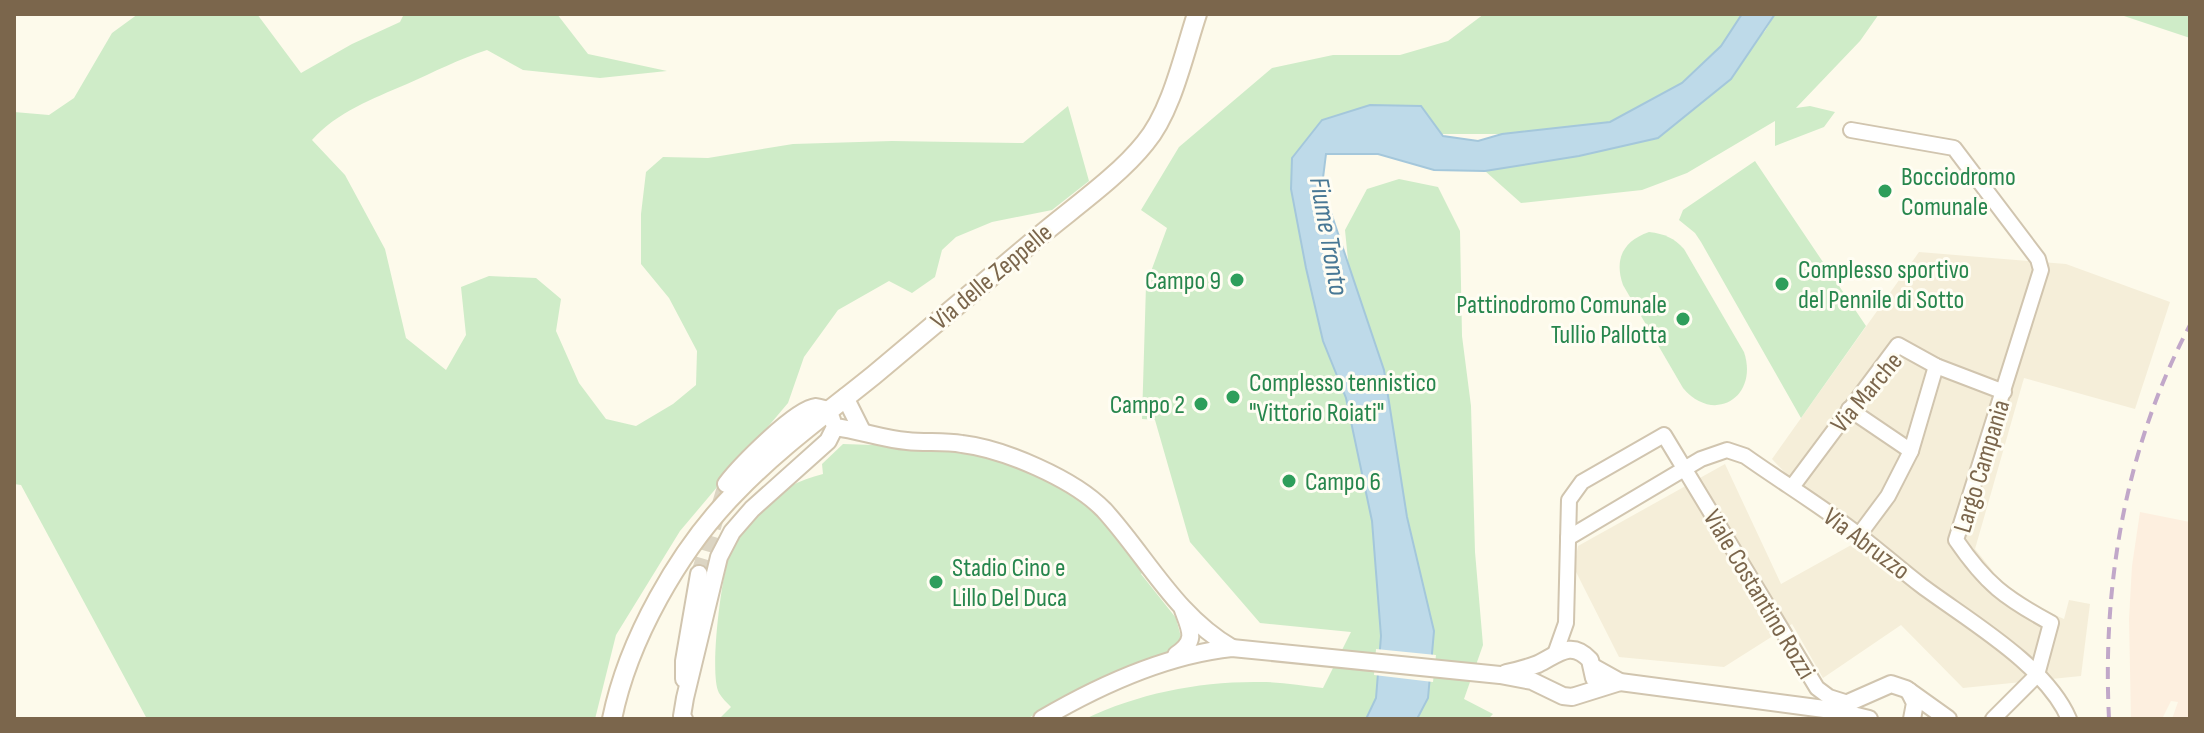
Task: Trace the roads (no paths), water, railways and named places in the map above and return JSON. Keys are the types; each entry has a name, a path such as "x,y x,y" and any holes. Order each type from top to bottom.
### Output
{"main road":[{"name":"Via delle Zeppelle","path":"832,419 845,397 1114,173 1146,142 1160,119 1197,14"},
{"path":"612,719 629,664 654,606 698,536 736,492 832,419"}],"street":[{"name":"Largo Campania","path":"1851,130 1954,148 2035,255 2041,270 1956,540 1994,589 2051,623 2037,675"},
{"name":"Via Marche","path":"1792,487 1898,345 1936,366 2004,392"},
{"path":"1859,535 1888,496 1911,451 1936,366"},
{"path":"845,397 862,431"},
{"name":"Via delle Zeppelle","path":"726,484 770,439 804,412 817,407 832,419"},
{"path":"1849,409 1911,451"},
{"path":"685,698 719,557 732,532 752,509 828,441 832,419 862,431 904,441 962,444 1004,454 1048,471 1102,508 1181,605 1201,626 1235,648"},
{"name":"Viale Costantino Rozzi","path":"1553,690 1546,674 1566,623 1569,500 1582,482 1664,435 1817,688 1840,707"},
{"name":"Via Abruzzo","path":"1684,469 1727,450 1745,456 1859,535 1989,634 2037,675 2062,703 2069,719"},
{"path":"1568,538 1684,469"},
{"path":"684,719 684,661 699,574"},
{"path":"1168,660 1187,647 1191,637 1181,605"},
{"name":"Viale Costantino Rozzi","path":"1566,623 1579,650"},
{"name":"Viale Costantino Rozzi","path":"1042,719 1071,702 1168,660 1200,651 1235,648 1500,675 1532,681 1563,696 1572,697 1620,682 1840,707 1872,719 1871,704 1876,692"},
{"name":"Viale Costantino Rozzi","path":"1500,675 1567,649 1579,650 1588,656 1593,667 1620,682"},
{"path":"1585,692 1593,681 1593,667"},
{"path":"1993,719 2037,675"},
{"name":"Viale Costantino Rozzi","path":"1840,707 1891,684 1909,691"},
{"path":"1909,691 1915,703 1912,719"},
{"path":"1909,691 1948,719"}],"water":[{"name":"Fiume Tronto","path":"1742,14 1775,14 1731,79 1658,138 1579,156 1485,171 1434,170 1378,154 1326,154 1322,186 1384,370 1407,517 1434,631 1428,698 1417,719 1366,719 1376,698 1381,636 1372,521 1346,398 1323,341 1306,268 1291,189 1292,158 1322,120 1370,105 1421,106 1443,136 1478,141 1502,134 1610,122 1682,83 1721,46"}],"tunnel":[{"path":"699,574 726,484"}],"railway":[{"path":"2109,719 2110,617 2123,516 2149,418 2190,325"}],"place":[{"name":"Bocciodromo Comunale","path":"1885,191"},
{"name":"Campo 9","path":"1237,280"},
{"name":"Complesso sportivo del Pennile di Sotto","path":"1782,284"},
{"name":"Pattinodromo Comunale Tullio Pallotta","path":"1683,319"},
{"name":"Complesso tennistico \"Vittorio Roiati\"","path":"1233,397"},
{"name":"Campo 2","path":"1201,404"},
{"name":"Campo 6","path":"1289,481"},
{"name":"Stadio Cino e Lillo Del Duca","path":"936,582"}]}
